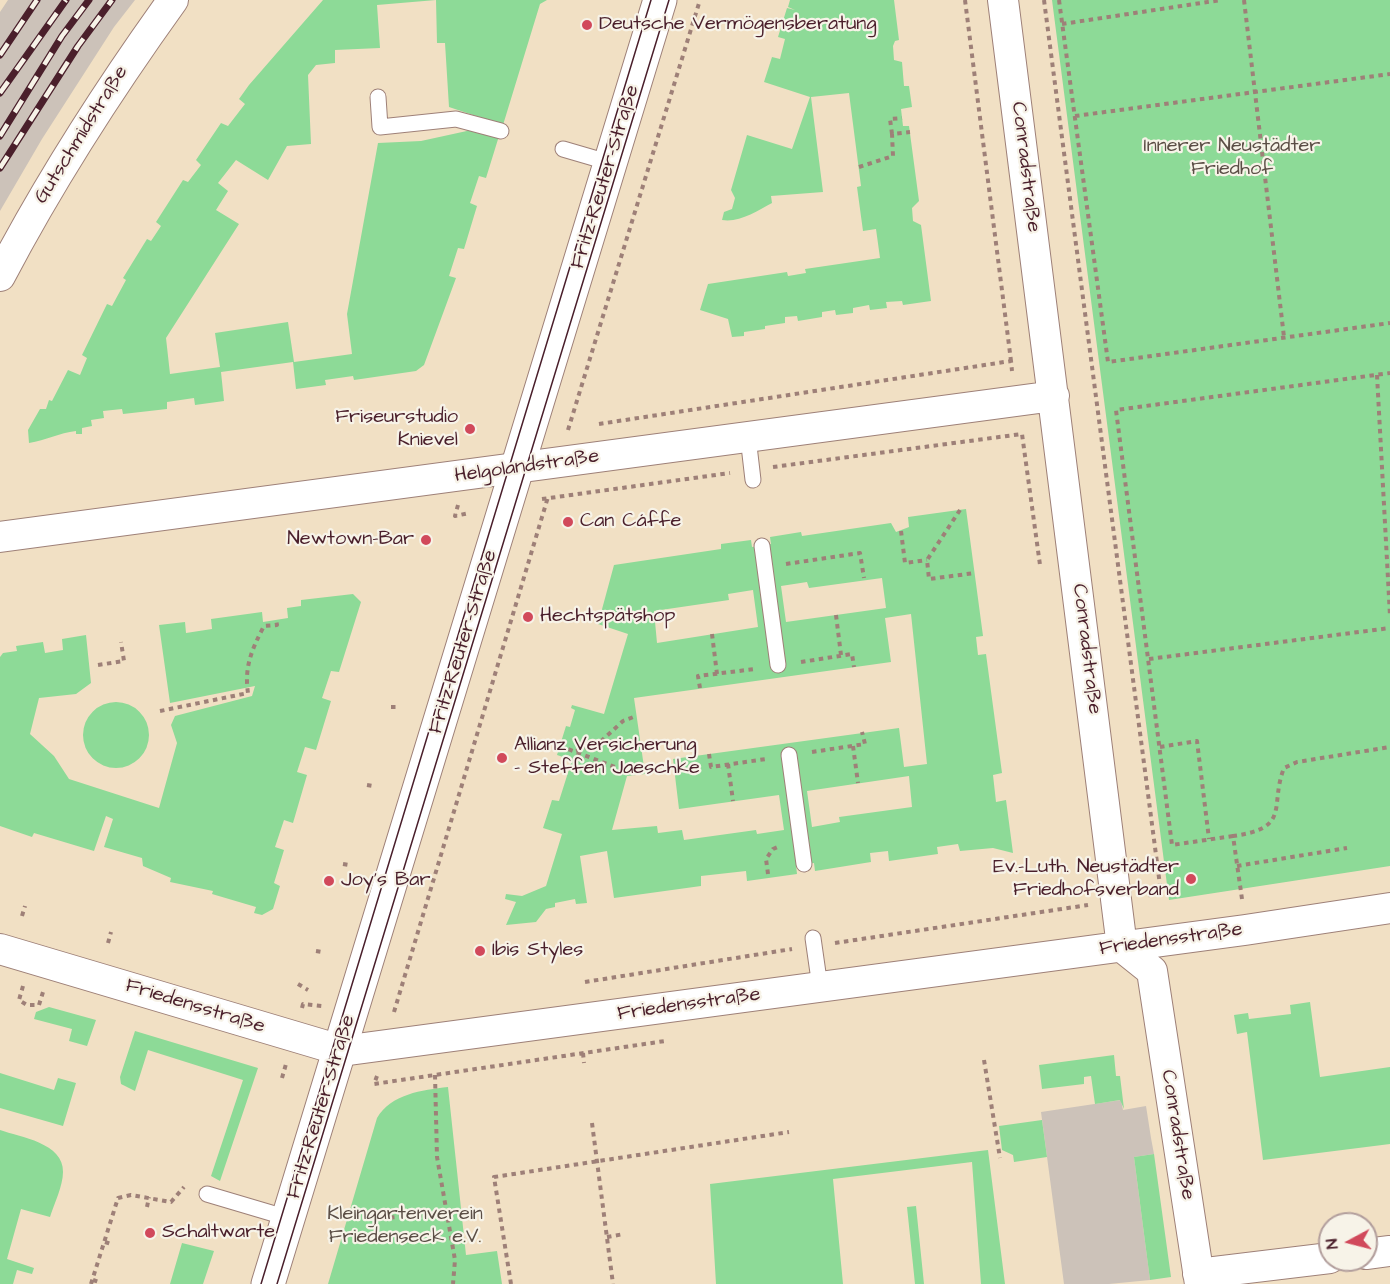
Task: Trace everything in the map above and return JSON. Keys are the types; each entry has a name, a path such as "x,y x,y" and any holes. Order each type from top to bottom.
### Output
{"main road":[{"name":"Fritz-Reuter-Straße","path":"268,1284 660,0"}],"street":[{"name":"Gutschmidstraße","path":"0,276 49,186 117,78 173,0"},
{"name":"Conradstraße","path":"1003,0 1054,396 1103,902 1122,946 1152,971 1199,1279"},
{"name":"Helgolandstraße","path":"0,537 1054,396"},
{"name":"Friedensstraße","path":"0,949 340,1050 1245,930 1390,908"},
{"path":"1199,1279 1318,1260"}],"lane":[{"path":"378,97 380,128 456,119 501,131"},
{"path":"563,149 611,163"},
{"path":"748,437 753,475"},
{"path":"762,546 778,665"},
{"path":"789,755 804,864"},
{"path":"814,942 820,987"},
{"path":"207,1194 288,1218"}],"path":[{"path":"394,1012 700,0"},
{"path":"964,0 1011,361"},
{"path":"585,982 814,942 1161,893 1044,0"},
{"path":"1059,0 1108,362 1390,323"},
{"path":"1062,24 1221,0"},
{"path":"1244,0 1284,337"},
{"path":"1075,116 1390,74"},
{"path":"859,167 893,156 890,119 902,118"},
{"path":"892,134 910,132"},
{"path":"1390,373 1116,410 1172,844 1254,833 1272,820 1279,803 1284,768 1297,762 1390,747"},
{"path":"1377,375 1390,616"},
{"path":"548,498 753,475 1022,434 1042,575"},
{"path":"960,510 927,560 929,579 975,573"},
{"path":"901,531 905,563 927,560"},
{"path":"765,567 860,553 864,578"},
{"path":"836,615 841,655"},
{"path":"160,711 248,693 246,678 249,655 264,626 277,625 276,620"},
{"path":"1149,659 1390,628"},
{"path":"712,634 717,674"},
{"path":"98,665 124,661 121,642"},
{"path":"391,707 397,707"},
{"path":"575,752 598,744 623,720 636,716"},
{"path":"1160,747 1197,741 1209,839"},
{"path":"560,746 615,767 643,764"},
{"path":"853,746 858,783"},
{"path":"728,764 734,801"},
{"path":"367,785 373,786"},
{"path":"1233,836 1245,930"},
{"path":"1238,866 1347,848"},
{"path":"343,864 349,865"},
{"path":"1087,893 1103,902"},
{"path":"22,916 25,906"},
{"path":"108,943 111,932"},
{"path":"316,951 322,952"},
{"path":"298,984 308,990"},
{"path":"19,1000 27,1005 39,1005"},
{"path":"984,1060 1000,1158"},
{"path":"435,1074 437,1157 455,1260 453,1284"},
{"path":"592,1123 613,1284"},
{"path":"511,1284 494,1177 789,1132"},
{"path":"99,1282 92,1282 118,1198 131,1195 171,1202 184,1187"},
{"path":"147,1208 149,1197"},
{"path":"381,1218 447,1214"},
{"path":"112,1220 117,1223"},
{"path":"607,1236 624,1234"},
{"path":"105,1242 111,1244"}],"shaded area":[{"path":"8,0 135,0 114,27 42,139 0,211 0,12"},
{"path":"1121,1100 1123,1110 1146,1106 1154,1154 1134,1157 1150,1280 1109,1284 1064,1284 1041,1112"}],"green space":[{"path":"323,0 436,0 377,5 380,48 335,50 335,63 316,65 308,75 311,144 287,146 268,180 236,160 218,183 228,191 216,210 239,224 166,338 170,374 220,367 215,333 288,322 294,362 352,354 347,314 378,143 421,141 476,129 499,136 486,178 479,176 470,203 477,206 464,249 458,248 449,276 456,278 424,365 416,371 354,380 353,376 325,380 326,385 296,389 293,362 221,372 224,401 195,405 194,398 167,402 167,409 123,414 122,409 103,411 104,418 91,420 92,426 82,428 82,434 76,434 76,431 70,432 29,443 28,430 40,409 46,409 49,400 52,401 68,370 80,375 87,358 82,355 107,304 112,306 126,280 123,278 147,239 151,241 161,226 156,222 183,180 188,182 201,165 196,160 221,123 228,126 245,104 239,99 249,85"},
{"path":"436,0 547,0 540,4 503,125 449,107 445,43 437,43"},
{"path":"790,0 894,0 899,40 895,41 893,46 894,60 902,62 904,86 909,86 912,107 901,109 903,126 909,126 919,201 912,208 913,221 921,225 931,301 903,305 902,301 886,302 887,308 870,310 869,305 853,308 853,313 836,315 835,310 822,312 822,317 798,321 797,316 785,317 785,323 765,326 765,329 744,332 744,336 732,337 728,319 700,310 708,284 787,272 788,276 806,273 805,269 880,258 876,229 863,231 857,187 861,186 849,93 811,97 823,192 771,196 772,203 754,213 735,220 722,220 724,212 732,209 735,198 731,190 747,135 792,149 810,97 764,82 772,57 780,59 785,39 778,37 787,8 795,10 788,7"},
{"name":"Innerer Neustädter Friedhof","path":"1052,0 1390,0 1390,866 1169,900"},
{"path":"966,509 983,636 976,637 978,655 986,654 1002,773 993,775 996,802 1006,800 1013,853 993,848 960,851 958,844 937,847 938,854 889,861 888,851 870,853 871,862 815,871 814,863 796,865 797,874 747,881 746,871 701,876 701,886 614,898 607,851 580,856 587,903 576,904 575,899 555,903 555,907 546,909 536,922 506,925 516,902 505,899 506,894 522,896 546,886 562,834 543,828 552,800 559,801 572,760 557,755 566,726 570,727 575,710 571,708 572,705 604,714 628,634 598,624 614,565 721,549 721,544 751,540 752,547 771,544 770,537 801,532 802,536 891,523 896,532 909,527 908,517","holes":["882,578 886,608 786,622 781,586 807,582 809,588","753,590 758,627 657,643 654,611 729,600 728,594","911,614 927,764 904,767 899,728 673,759 679,809 779,795 784,830 757,834 756,830 684,840 682,830 658,833 657,826 612,830 627,776 645,774 634,698 891,662 885,618","909,776 912,807 839,817 840,822 812,827 807,791"]},
{"path":"353,594 361,602 339,672 331,671 322,698 331,701 316,750 305,747 297,772 307,775 293,823 284,820 275,847 284,850 274,883 280,886 273,909 262,915 254,913 256,907 212,894 213,891 170,882 171,878 143,866 142,858 104,847 113,819 106,816 94,851 34,833 32,837 0,826 0,657 3,653 17,651 16,646 43,642 45,653 63,650 62,639 86,635 91,683 76,694 39,698 30,734 54,756 69,779 159,808 177,743 171,725 175,716 252,696 255,686 170,703 159,625 185,622 186,633 212,629 211,619 262,612 263,622 288,618 287,608 301,606 301,600"},
{"path":"116,702 129,705 139,712 146,722 149,735 146,748 139,758 129,765 116,768 103,765 93,758 86,748 83,735 86,722 93,712 103,705"},
{"path":"1310,1002 1320,1077 1390,1067 1390,1144 1263,1160 1247,1032 1237,1034 1234,1015 1248,1013 1249,1019 1291,1014 1290,1005"},
{"path":"49,1007 96,1020 87,1046 69,1041 72,1029 34,1019 36,1012"},
{"path":"135,1031 258,1068 220,1181 211,1176 243,1080 148,1050 135,1091 121,1084 120,1077"},
{"path":"1114,1055 1116,1076 1120,1076 1124,1109 1120,1100 1095,1104 1091,1076 1084,1077 1084,1084 1042,1089 1039,1065"},
{"path":"0,1073 54,1090 58,1078 76,1083 63,1126 0,1108"},
{"name":"Kleingartenverein Friedenseck e.V.","path":"448,1087 466,1255 497,1251 502,1284 328,1284 377,1118 390,1103 399,1098"},
{"path":"1042,1120 1047,1157 1014,1162 1013,1155 1002,1150 999,1126"},
{"path":"0,1130 49,1148 61,1162 63,1172 60,1189 50,1217 21,1209 7,1259 34,1268 32,1274 17,1270 13,1284 0,1284"},
{"path":"988,1150 1005,1284 981,1284 972,1162 833,1179 843,1284 716,1284 710,1184"},
{"path":"1154,1154 1171,1277 1150,1280 1134,1157"},
{"path":"916,1206 924,1284 915,1284 907,1207"},
{"path":"182,1243 214,1251 203,1284 170,1284"}],"tram line":[{"path":"261,1284 651,0"},
{"path":"277,1284 669,0"}],"railway":[{"path":"0,55 37,0"},
{"path":"0,93 66,0"},
{"path":"0,136 62,36 89,0"},
{"path":"0,168 78,46 112,0"}],"place":[{"name":"Deutsche Vermögensberatung","path":"587,25"},
{"name":"Friseurstudio Knievel","path":"470,429"},
{"name":"Can Cáffe","path":"568,522"},
{"name":"Newtown-Bar","path":"426,540"},
{"name":"Hechtspätshop","path":"528,617"},
{"name":"Allianz Versicherung - Steffen Jaeschke","path":"502,758"},
{"name":"Ev.-Luth. Neustädter Friedhofsverband","path":"1191,879"},
{"name":"Joy's Bar","path":"329,881"},
{"name":"Ibis Styles","path":"480,951"},
{"name":"Schaltwarte","path":"150,1233"}]}
